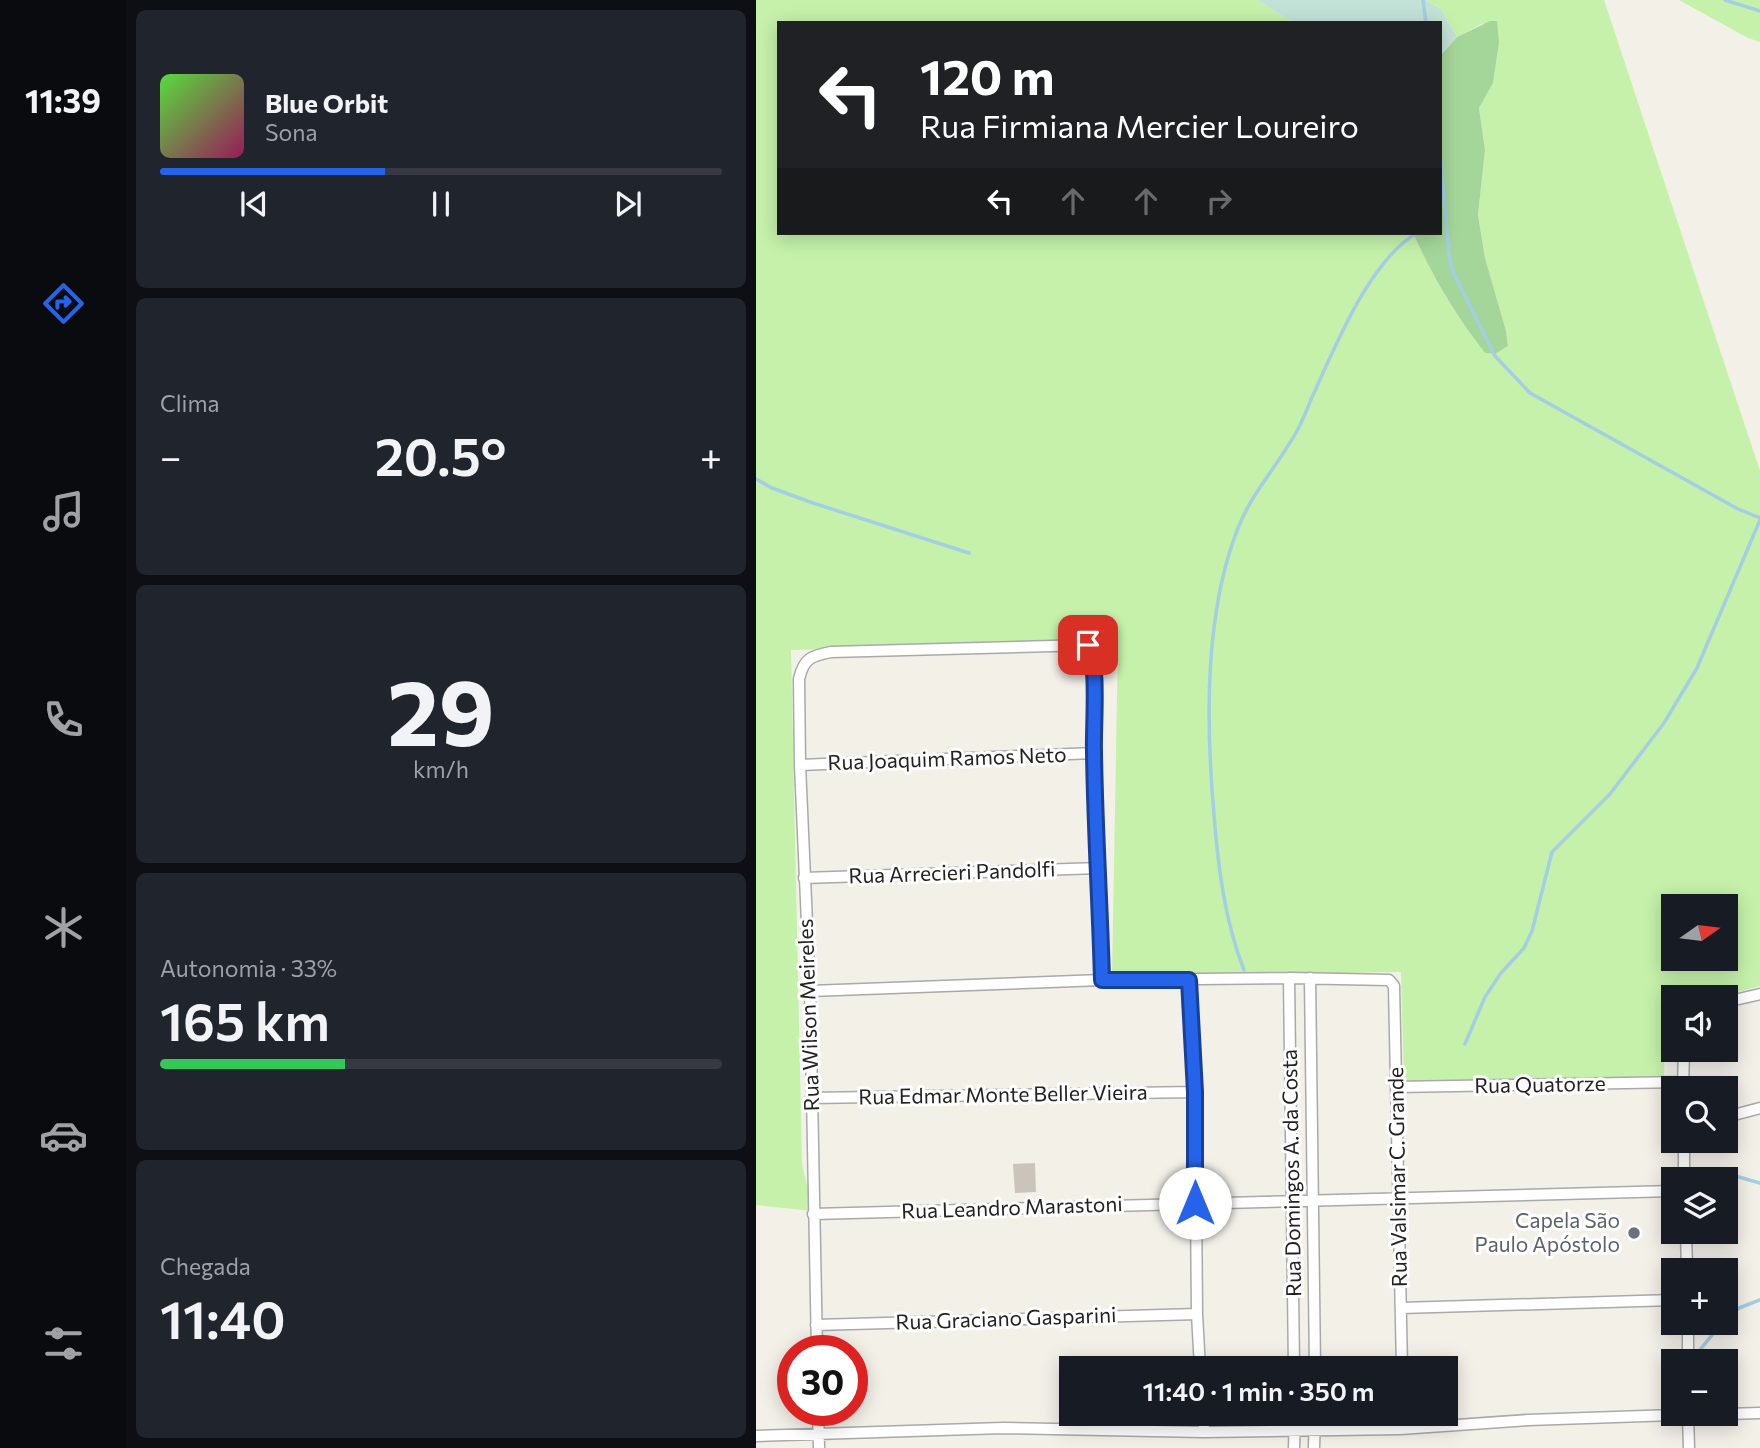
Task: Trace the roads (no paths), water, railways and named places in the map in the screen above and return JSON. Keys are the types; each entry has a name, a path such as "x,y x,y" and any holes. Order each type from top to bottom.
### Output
{"street":[{"name":"Rua Wilson Meireles","path":"816,1335 810,991 800,765 800,679 803,666 820,654 831,652 1088,645 1092,652 1094,752"},
{"name":"Rua Joaquim Ramos Neto","path":"800,765 1094,752"},
{"path":"1094,752 1102,980"},
{"name":"Rua Arrecieri Pandolfi","path":"804,878 1099,868"},
{"name":"Rua Domingos A. da Costa","path":"1289,978 1294,1356"},
{"path":"810,991 1102,980 1310,978"},
{"name":"Rua Valsimar C. Grande","path":"1310,978 1386,979 1394,986 1396,1198 1402,1356"},
{"name":"Rua Domingos A. da Costa","path":"1310,978 1315,1356"},
{"path":"1189,980 1195,1092 1196,1314 1199,1356"},
{"path":"1738,999 1760,994"},
{"name":"Rua Quatorze","path":"1397,1087 1661,1085"},
{"path":"1290,1088 1311,1089"},
{"name":"Rua Edmar Monte Beller Vieira","path":"811,1098 1195,1092"},
{"path":"1738,1114 1760,1108"},
{"name":"Rua Leandro Marastoni","path":"813,1214 1661,1191"},
{"path":"1401,1308 1661,1300"},
{"path":"1294,1312 1316,1312"},
{"name":"Rua Graciano Gasparini","path":"816,1325 1196,1314"},
{"path":"1738,1414 1760,1413"},
{"path":"756,1436 1003,1429 1315,1431 1661,1415"},
{"path":"819,1426 819,1448"},
{"path":"1204,1426 1204,1432"},
{"path":"1294,1448 1295,1426"},
{"path":"1314,1448 1315,1426"},
{"path":"1688,1426 1689,1448"}],"waterway":[{"path":"1423,0 1426,21"},
{"path":"1725,0 1760,11"},
{"path":"1442,176 1449,256 1453,272 1495,356 1530,393 1738,509 1760,518"},
{"path":"1244,970 1227,914 1220,874 1210,744 1213,633 1227,561 1244,515 1298,429 1356,305 1384,263 1414,235"},
{"path":"756,479 813,503 969,553"},
{"path":"1465,1044 1485,997 1501,973 1524,948 1532,931 1552,852 1610,794 1664,723 1697,668 1760,520"},
{"path":"1738,1177 1760,1183"},
{"path":"1738,1309 1760,1300"},
{"path":"1701,1349 1712,1335"}],"place":[{"name":"Capela São Paulo Apóstolo","path":"1634,1233"}]}
